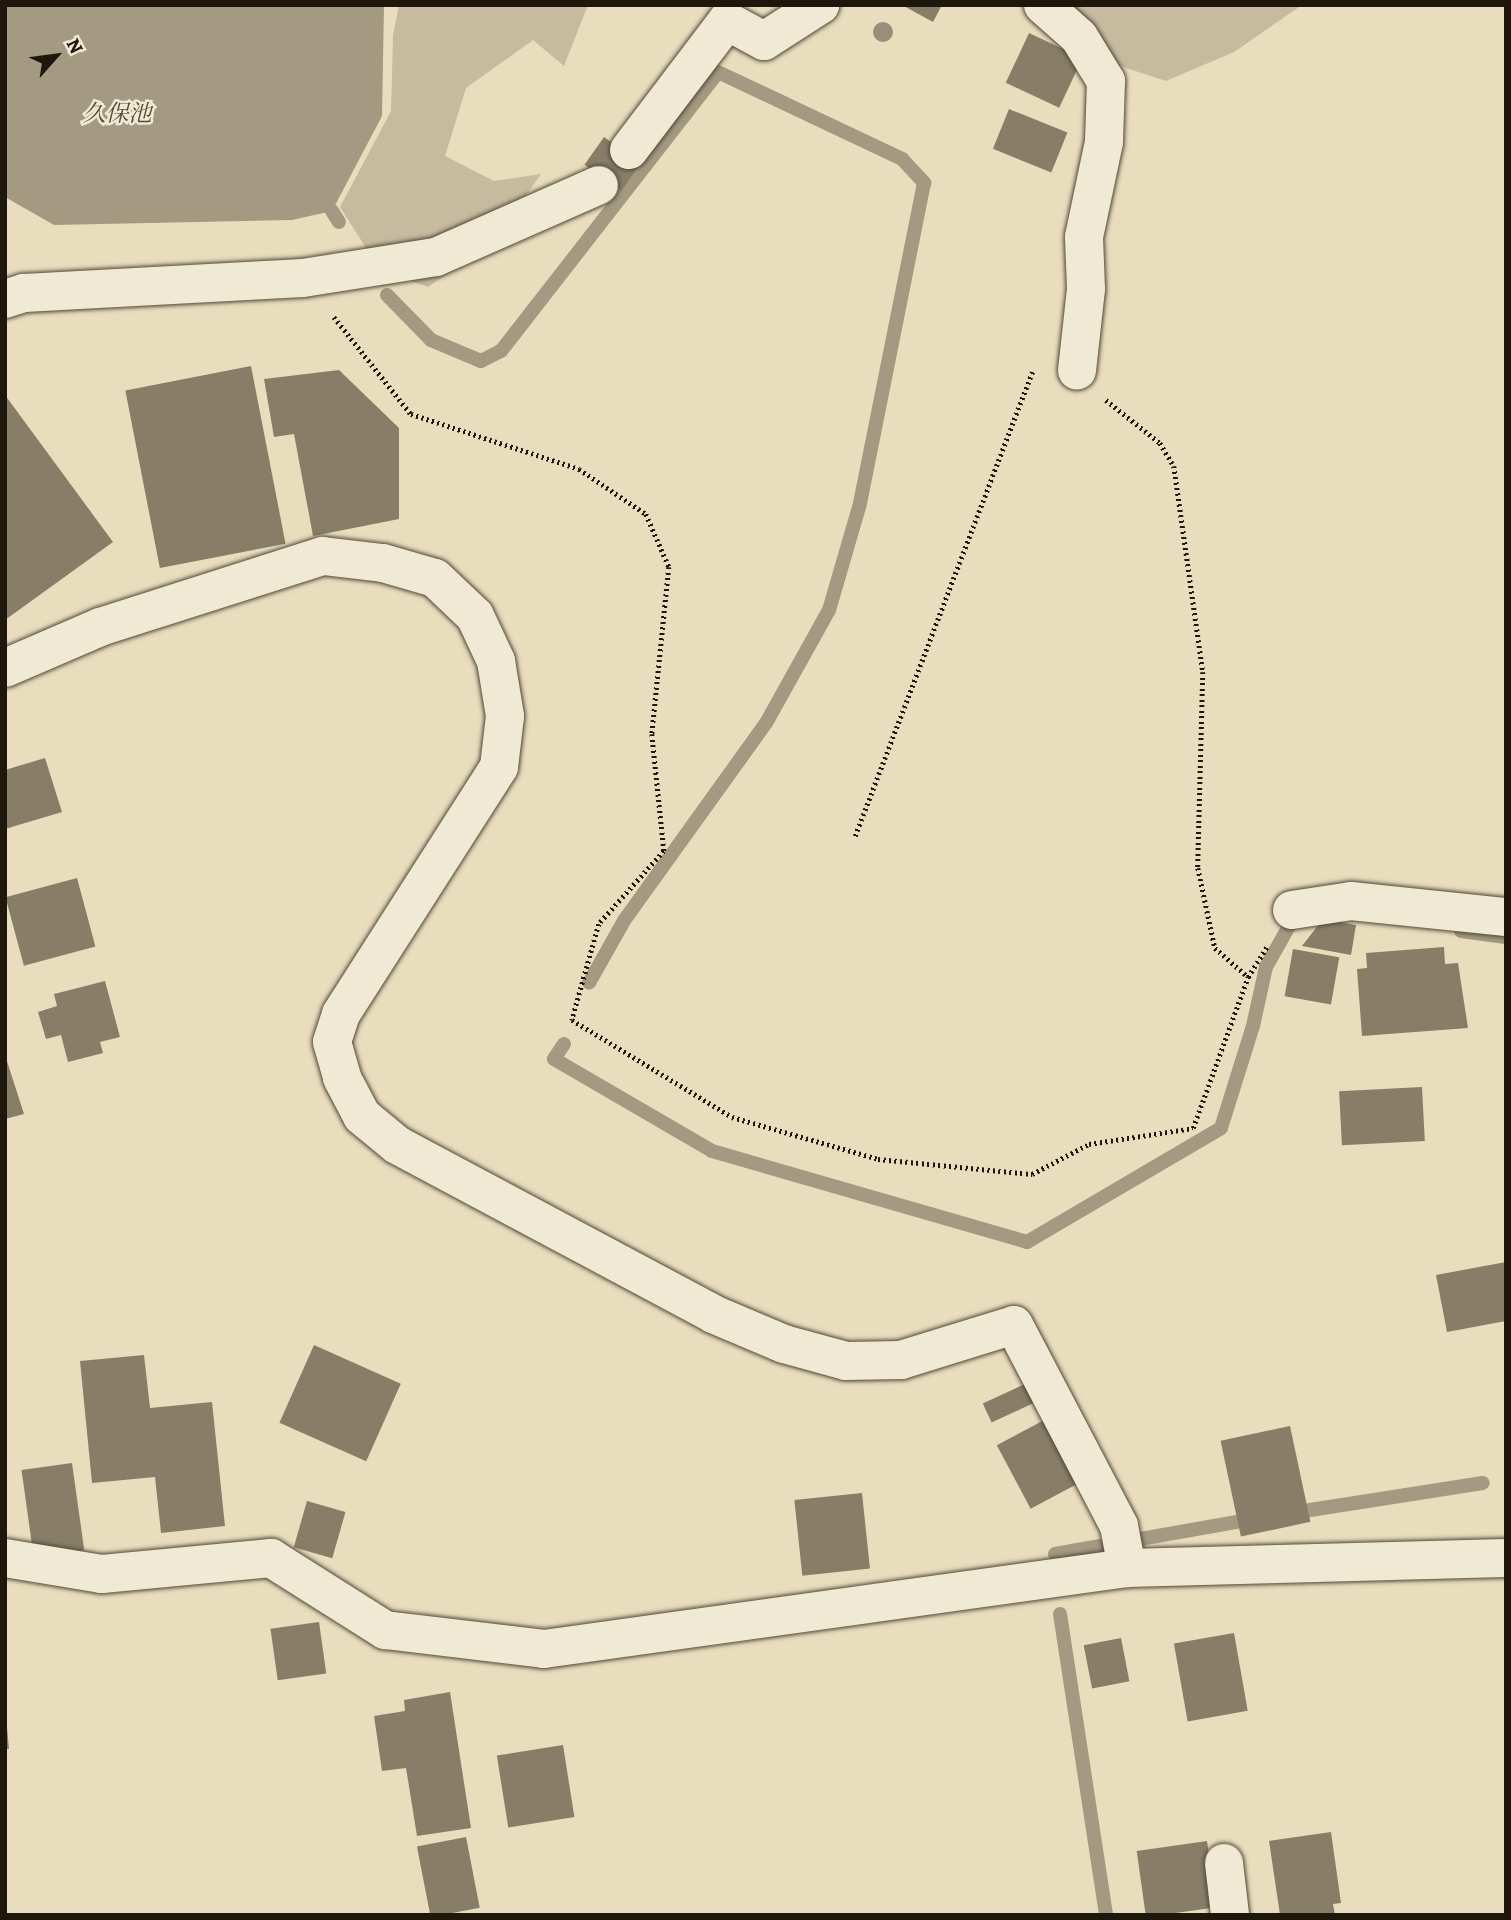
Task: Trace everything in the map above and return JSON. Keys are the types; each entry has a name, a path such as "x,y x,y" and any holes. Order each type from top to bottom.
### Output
{"street":[{"path":"629,150 727,21 764,41 820,5"},
{"path":"1043,5 1079,37 1106,81 1104,142 1084,237 1086,289 1077,371"},
{"path":"5,299 24,293 303,278 436,257 599,185"},
{"path":"5,668 100,627 323,556 383,563 435,579 475,616 496,661 505,716 499,767 341,1014 332,1042 342,1078 362,1116 397,1145 713,1314 784,1344 846,1361 901,1360 1014,1325 1124,1549"},
{"path":"1292,910 1351,901 1506,917"},
{"path":"5,1558 102,1574 271,1558 385,1630 544,1649 1124,1549 1506,1558"},
{"path":"1224,1863 1230,1915"}],"path":[{"path":"303,278 411,414 579,469 646,514 669,567 652,734 664,851 599,925 572,1020 732,1117 878,1159 1032,1174 1089,1144 1193,1128 1248,976 1215,948 1198,868 1203,672 1174,466 1160,443 1077,371"},
{"path":"855,836 1036,363"}],"shaded area":[{"path":"399,5 588,5 564,66 533,40 466,88 445,156 494,181 541,174 492,244 428,287 380,270 340,207 391,111 393,35"},
{"path":"1026,5 1302,5 1234,52 1166,81 1080,53"}],"water":[{"name":"久保池","path":"6,5 384,5 382,116 332,211 292,220 54,225 5,197"}],"building":[{"path":"902,5 942,5 933,22"},
{"path":"1029,33 1082,58 1059,108 1006,83"},
{"path":"1009,109 1067,133 1051,172 993,149"},
{"path":"604,137 641,163 621,191 584,165"},
{"path":"251,366 286,544 160,568 125,390"},
{"path":"339,370 399,428 399,519 313,536 294,434 274,437 264,379"},
{"path":"5,395 113,542 5,620"},
{"path":"45,758 62,812 5,829 5,770"},
{"path":"77,878 95,947 24,966 6,897"},
{"path":"1323,919 1356,925 1351,955 1302,946"},
{"path":"1444,947 1445,964 1458,963 1468,1028 1362,1036 1357,969 1367,968 1366,953"},
{"path":"1293,949 1339,957 1331,1004 1285,996"},
{"path":"105,981 120,1037 100,1042 103,1053 68,1062 61,1035 46,1039 38,1012 57,1006 54,994"},
{"path":"5,1055 24,1114 5,1119"},
{"path":"1422,1087 1425,1141 1342,1145 1339,1091"},
{"path":"1506,1262 1506,1321 1447,1332 1436,1275"},
{"path":"314,1345 401,1384 366,1461 279,1423"},
{"path":"144,1355 150,1408 212,1402 225,1526 161,1533 155,1477 92,1483 80,1361"},
{"path":"1029,1382 1038,1401 992,1423 983,1404"},
{"path":"1048,1418 1082,1482 1031,1509 997,1445"},
{"path":"1290,1426 1310,1522 1241,1537 1221,1441"},
{"path":"72,1463 84,1550 34,1557 21,1470"},
{"path":"862,1493 870,1569 802,1576 794,1500"},
{"path":"307,1501 345,1512 332,1558 294,1547"},
{"path":"319,1622 326,1673 278,1680 270,1629"},
{"path":"1234,1633 1248,1711 1188,1721 1174,1644"},
{"path":"1121,1638 1129,1681 1092,1688 1084,1645"},
{"path":"450,1692 471,1828 417,1836 406,1768 382,1771 374,1716 405,1711 404,1700"},
{"path":"7,1728 9,1749 5,1749"},
{"path":"563,1745 574,1817 508,1828 497,1755"},
{"path":"1331,1832 1341,1903 1333,1904 1335,1915 1280,1915 1269,1841"},
{"path":"466,1837 480,1908 430,1915 417,1847"},
{"path":"1207,1841 1216,1907 1146,1915 1137,1851"}],"waterway":[{"path":"387,295 431,340 481,361 501,351 718,72 902,159 924,183 859,507 829,610 766,723 625,919 589,983"},
{"path":"332,211 339,222"},
{"path":"564,1044 554,1059 712,1151 1027,1242 1221,1128 1253,1026 1266,967 1293,919 1299,918"},
{"path":"1461,931 1506,937"},
{"path":"1291,1513 1483,1483"},
{"path":"1055,1554 1254,1519"},
{"path":"1060,1614 1106,1915"}]}
